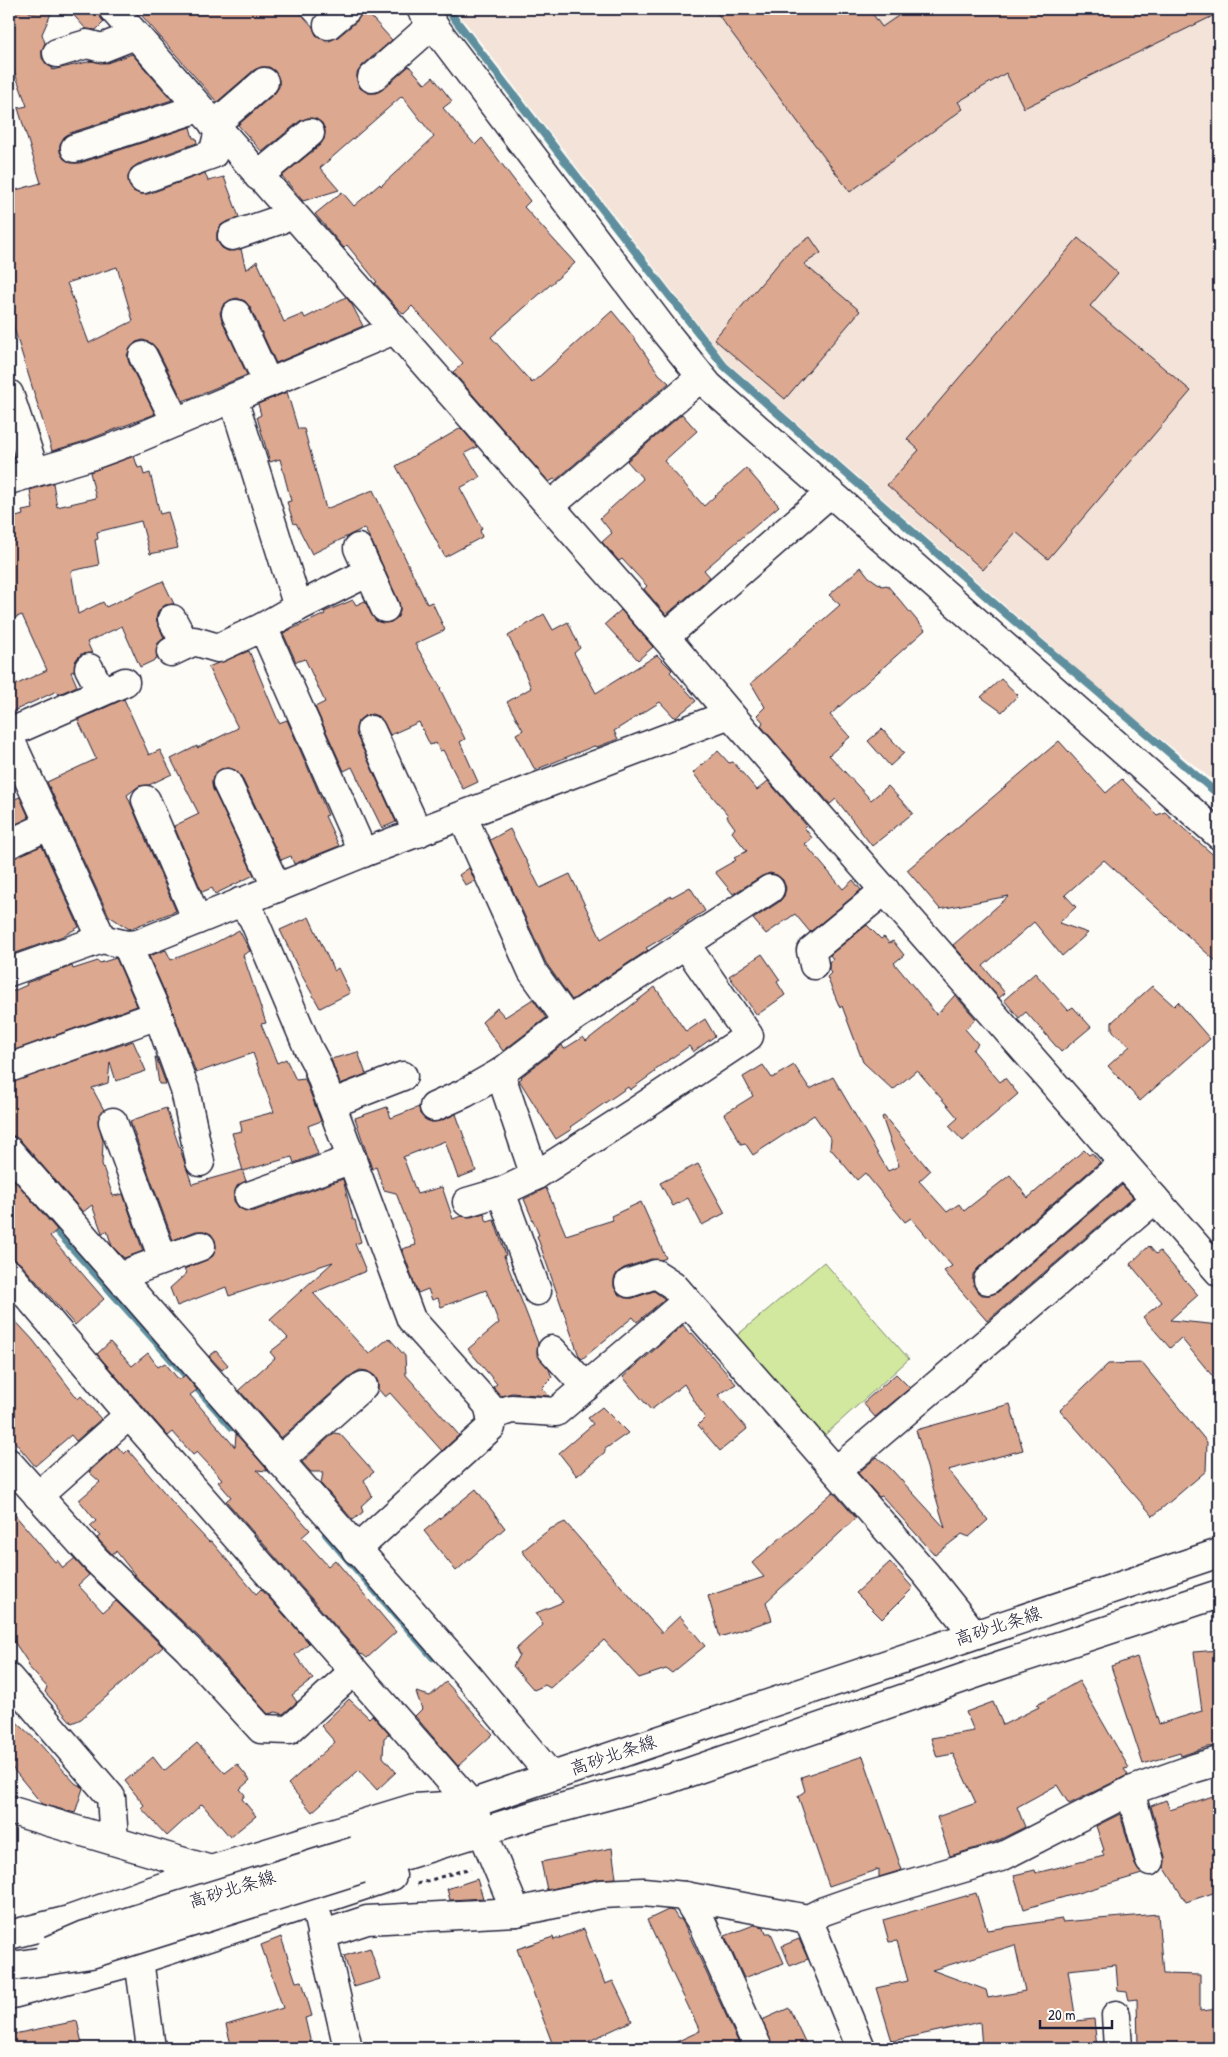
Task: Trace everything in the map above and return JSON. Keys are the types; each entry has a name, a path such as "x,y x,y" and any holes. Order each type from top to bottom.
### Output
{"street":[{"path":"113,9 665,637 730,714 1219,1272"},
{"path":"372,78 427,16 709,386 1219,836"},
{"path":"57,53 87,44 102,48 135,35"},
{"path":"75,148 211,121 264,82"},
{"path":"143,179 213,154 211,121"},
{"path":"258,176 310,133"},
{"path":"232,236 279,220 291,213"},
{"path":"236,314 268,383"},
{"path":"9,480 90,456 176,422 394,330"},
{"path":"143,356 176,422"},
{"path":"550,506 701,376"},
{"path":"233,398 298,607"},
{"path":"10,401 35,472"},
{"path":"665,637 830,493"},
{"path":"358,548 385,608"},
{"path":"172,619 178,648 194,641 218,648 369,572"},
{"path":"263,627 364,853"},
{"path":"9,733 105,680"},
{"path":"9,972 114,942 138,944 364,853 730,714"},
{"path":"371,730 418,833"},
{"path":"9,737 50,825 114,942 158,1015 185,1090 200,1162"},
{"path":"227,783 276,888"},
{"path":"146,800 197,920"},
{"path":"463,817 532,972 568,1021"},
{"path":"9,844 50,825"},
{"path":"434,1107 466,1093 500,1073 568,1021 770,889"},
{"path":"814,966 811,951 884,890"},
{"path":"240,902 253,918 316,1063 411,1319 488,1405 491,1416 491,1427 356,1550"},
{"path":"467,1202 501,1192 535,1176 749,1036 686,945"},
{"path":"9,1068 158,1015"},
{"path":"500,1073 535,1176"},
{"path":"331,1104 404,1076"},
{"path":"113,1122 163,1259"},
{"path":"9,1151 356,1550 470,1678 551,1776"},
{"path":"249,1196 352,1160"},
{"path":"988,1280 1123,1163"},
{"path":"501,1192 537,1291"},
{"path":"836,1471 1155,1199"},
{"path":"122,1280 133,1271 201,1246"},
{"path":"9,1274 129,1415 471,1804 516,1912"},
{"path":"629,1283 656,1274 666,1280 926,1574 974,1634"},
{"path":"491,1416 511,1409 556,1412 687,1302"},
{"path":"552,1350 586,1387"},
{"path":"279,1461 363,1386"},
{"path":"38,1496 129,1415"},
{"path":"9,1463 96,1560 188,1649 261,1729 289,1730 354,1671"},
{"name":"高砂北条線","path":"358,1860 422,1830 471,1804 1219,1553"},
{"name":"高砂北条線","path":"10,1966 84,1935 358,1860 483,1831 538,1814 666,1780 1001,1665 1219,1594"},
{"path":"9,1678 111,1797 114,1840"},
{"path":"321,1935 367,1920 516,1912 602,1894 643,1892 684,1896 808,1919 858,1899 1002,1858 1130,1790 1219,1761"},
{"path":"1130,1790 1150,1861"},
{"path":"9,1935 121,1904 211,1870 414,1808 471,1804"},
{"path":"9,1809 211,1870"},
{"path":"9,1995 139,1960 432,1862 483,1831"},
{"path":"684,1896 702,1923 758,2048"},
{"path":"314,1902 348,2048"},
{"path":"121,1904 139,1960 151,2048"},
{"path":"808,1919 861,2048"},
{"path":"1116,2016 1118,2048"}],"shaded area":[{"path":"455,9 1219,9 1219,785 1115,702 728,363"}],"green space":[{"path":"824,1262 909,1359 816,1443 728,1343"}],"building":[{"path":"28,9 30,13 53,9 42,34 45,43 42,50 42,58 47,65 53,68 52,70 92,61 107,63 132,54 172,100 70,133 64,137 60,144 60,152 64,159 71,163 80,163 190,127 193,138 196,138 197,143 138,164 131,169 128,177 129,185 133,191 140,194 148,194 205,173 208,181 224,177 239,217 221,225 217,232 217,241 222,248 228,251 241,249 246,270 257,261 284,322 303,314 305,318 346,297 363,326 276,363 250,307 245,301 237,298 230,300 223,305 220,313 247,375 183,401 157,349 151,343 143,340 136,342 130,348 127,356 155,414 85,441 52,451 9,312 9,192 41,183 18,108 27,106 13,68 9,69 9,14","holes":["117,267 133,321 89,343 67,283"]},
{"path":"68,9 98,9 98,13 104,22 96,30 86,29"},
{"path":"136,9 297,9 313,27 316,35 327,42 338,37 357,21 364,9 392,40 362,66 357,73 357,81 360,88 368,93 376,93 409,66 425,84 433,77 452,101 443,108 475,145 482,138 530,201 524,207 575,263 491,337 532,383 612,311 632,335 659,374 669,383 556,480 554,479 549,482 453,372 463,363 412,306 404,314 395,306 347,245 344,248 315,214 342,192 354,206 380,184 381,186 434,137 402,96 320,168 339,190 303,201 282,176 320,145 324,139 325,131 322,123 316,119 308,118 300,121 262,152 238,125 275,93 279,87 279,80 275,71 269,67 261,67 254,70 217,102"},
{"path":"714,9 869,9 882,27 908,9 1219,9 1219,13 1024,108 1006,73 958,102 963,109 850,192"},
{"path":"810,237 821,253 804,264 860,311 785,399 714,339 789,251"},
{"path":"1078,238 1118,273 1090,306 1191,391 1048,559 1016,532 983,570 887,485 919,450 907,439"},
{"path":"287,392 298,429 304,429 326,509 373,490 427,604 432,602 445,630 415,644 441,688 465,739 460,742 478,782 463,789 443,750 440,751 436,743 430,745 419,722 390,735 380,717 372,714 364,716 358,721 356,728 357,736 396,822 382,828 352,767 344,771 315,707 325,702 305,659 296,662 283,633 325,614 324,612 353,600 356,605 365,601 376,621 383,623 391,622 398,617 400,610 399,602 364,528 312,554 296,523 294,524 287,502 291,501 280,459 270,462 257,417 261,415 258,404"},
{"path":"682,414 697,431 664,461 704,506 746,468 779,506 704,570 710,577 666,615 644,589 647,586 622,559 619,561 602,542 612,533 600,518 643,479 627,461"},
{"path":"461,428 477,447 465,453 480,477 460,488 482,528 480,530 482,537 445,557 396,466"},
{"path":"134,456 138,468 142,467 144,475 150,473 160,514 168,512 178,548 150,554 141,521 97,532 98,539 95,540 99,565 71,571 78,614 103,602 106,607 163,581 174,604 165,605 158,611 156,619 164,638 157,644 157,659 140,667 122,626 87,642 92,653 81,654 76,660 74,671 71,672 77,686 59,694 57,691 9,713 9,688 47,670 22,615 14,618 9,602 9,519 23,515 22,511 33,509 30,490 53,483 57,507 96,498 90,472"},
{"path":"861,567 869,577 882,586 887,585 925,630 830,715 850,737 829,755 871,800 888,786 913,813 872,846 836,799 830,804 761,726 763,722 757,715 765,707 751,683 840,605 829,595"},
{"path":"621,610 653,647 638,660 605,624"},
{"path":"544,614 553,630 568,622 580,648 574,653 596,693 657,655 672,670 670,672 696,701 675,718 660,702 614,731 618,739 597,747 594,746 535,770 516,734 523,730 507,702 531,688 508,636"},
{"path":"249,651 279,723 287,720 328,815 325,816 339,846 294,864 291,856 281,860 241,776 235,770 229,768 221,769 214,775 212,781 213,789 254,875 215,894 212,888 202,892 174,826 199,814 171,759 238,728 208,667"},
{"path":"1001,679 1018,695 1002,712 981,697"},
{"path":"124,699 149,755 160,750 172,774 149,785 139,786 127,795 176,911 129,929 109,916 47,782 96,759 78,720"},
{"path":"882,729 904,753 890,766 868,741"},
{"path":"1059,741 1106,793 1122,779 1157,815 1165,812 1219,860 1219,964 1104,860 1065,895 1076,907 1059,923 1088,933 1062,956 1034,922 983,966 1005,993 999,998 953,945 1009,896 940,909 907,870"},
{"path":"718,751 729,763 733,762 757,790 768,781 806,825 804,827 812,838 805,844 843,889 853,880 861,890 810,932 795,914 766,934 753,919 779,902 784,896 786,888 783,880 777,875 770,873 762,876 733,894 715,872 747,851 732,832 735,828 727,817 728,815 693,773"},
{"path":"20,797 29,818 9,827 9,801"},
{"path":"510,829 540,888 570,874 601,939 671,896 690,887 705,911 646,948 648,950 572,1000 546,963 490,840"},
{"path":"42,846 79,927 63,936 16,953 9,953 9,859"},
{"path":"469,868 475,881 466,886 459,875"},
{"path":"309,917 334,971 338,968 350,993 320,1008 280,930"},
{"path":"867,925 881,939 884,937 889,943 893,941 904,955 894,963 937,1015 955,995 976,1019 965,1029 978,1044 973,1050 1000,1082 1005,1078 1018,1094 963,1141 949,1126 958,1118 917,1070 893,1090 863,1062 842,1006 840,1008 827,977 831,973 829,962 833,959 830,955"},
{"path":"239,930 250,951 243,955 266,1023 261,1024 277,1063 286,1059 296,1080 305,1079 321,1121 308,1126 318,1154 294,1163 292,1157 243,1171 232,1133 242,1131 240,1121 274,1112 253,1053 196,1073 172,1009 149,956 166,950 171,960 213,944"},
{"path":"762,954 780,980 777,982 785,995 757,1015 729,976"},
{"path":"116,958 137,1006 9,1052 9,993 27,985 26,983 72,966 73,969 98,961 100,963"},
{"path":"1035,973 1068,1010 1073,1007 1091,1027 1061,1052 1026,1012 1019,1018 1004,1000"},
{"path":"1152,986 1174,1006 1178,1002 1210,1039 1140,1101 1108,1066 1130,1046 1115,1034 1112,1029 1112,1022"},
{"path":"655,987 686,1032 705,1019 715,1036 693,1052 689,1046 654,1070 655,1072 630,1090 628,1087 570,1127 572,1129 556,1139 519,1080 562,1045 564,1049 583,1037 586,1041"},
{"path":"533,999 546,1018 503,1051 482,1022 497,1008 505,1017"},
{"path":"133,1041 146,1071 116,1081 110,1062 108,1083 92,1088 104,1110 98,1120 103,1141 102,1164 113,1196 123,1194 143,1251 124,1258 112,1246 107,1231 102,1233 92,1205 83,1212 21,1141 14,1136 9,1136 9,1083"},
{"path":"358,1052 366,1074 340,1084 331,1059"},
{"path":"156,1057 166,1084 159,1084"},
{"path":"763,1065 772,1078 794,1065 810,1089 833,1077 888,1171 899,1166 882,1117 884,1116 930,1171 919,1181 947,1212 959,1204 964,1211 1010,1175 1028,1198 1084,1150 1089,1155 1092,1153 1100,1162 973,1274 976,1290 982,1295 998,1292 1122,1185 1133,1197 987,1321 944,1271 952,1266 911,1218 905,1222 865,1173 857,1180 830,1148 831,1139 814,1115 753,1155 745,1143 741,1144 724,1114 753,1096 743,1077"},
{"path":"387,1107 391,1118 419,1107 420,1114 432,1122 440,1121 456,1114 476,1171 458,1178 445,1141 403,1157 417,1194 442,1187 453,1219 484,1213 487,1222 494,1220 506,1255 504,1256 538,1343 537,1354 549,1369 552,1378 542,1388 549,1396 512,1393 501,1396 493,1387 497,1384 468,1349 499,1323 486,1290 441,1307 438,1298 432,1300 428,1289 418,1293 402,1249 416,1245 396,1193 384,1190 376,1167 372,1169 355,1118"},
{"path":"166,1108 192,1184 242,1170 246,1181 237,1186 234,1201 239,1208 246,1211 254,1211 343,1179 353,1220 355,1220 361,1242 355,1244 366,1271 313,1293 369,1354 389,1338 405,1356 406,1375 459,1435 442,1451 390,1393 385,1397 378,1389 378,1382 375,1376 367,1371 360,1370 353,1374 281,1438 239,1390 275,1358 270,1352 288,1338 270,1319 333,1262 229,1296 226,1287 177,1306 170,1288 187,1273 184,1269 207,1260 213,1256 216,1248 215,1240 211,1234 204,1231 196,1231 173,1240 144,1161 130,1121"},
{"path":"698,1164 725,1213 702,1225 688,1198 673,1206 660,1183"},
{"path":"9,1174 57,1230 50,1236 104,1299 75,1325 21,1264 9,1255"},
{"path":"546,1188 566,1235 613,1220 611,1216 641,1202 666,1258 661,1260 651,1259 624,1268 617,1273 614,1279 614,1287 619,1295 625,1298 633,1298 654,1291 665,1299 637,1322 633,1317 582,1359 579,1356 537,1236 539,1235 524,1199"},
{"path":"1149,1246 1156,1254 1160,1251 1198,1295 1170,1320 1219,1325 1219,1384 1181,1338 1170,1348 1143,1317 1162,1302 1130,1264"},
{"path":"9,1314 33,1340 78,1399 81,1396 101,1419 76,1441 71,1435 35,1466 9,1435"},
{"path":"683,1325 736,1384 718,1395 747,1429 720,1451 698,1425 705,1418 684,1384 651,1410 623,1377"},
{"path":"110,1342 132,1366 148,1353 158,1367 165,1363 179,1380 185,1375 197,1390 190,1395 235,1447 236,1434 266,1468 267,1471 257,1470 310,1530 302,1537 328,1566 335,1560 396,1632 367,1658 361,1655 226,1501 231,1497 218,1482 222,1479 197,1452 193,1455 173,1432 168,1436 97,1354"},
{"path":"216,1351 228,1365 222,1370 209,1356"},
{"path":"1142,1363 1207,1442 1206,1471 1153,1516 1060,1410 1108,1364"},
{"path":"896,1374 910,1388 875,1417 863,1403"},
{"path":"1010,1404 1023,1450 948,1470 988,1520 969,1537 962,1534 935,1555 882,1496 879,1497 858,1473 877,1457 891,1469 945,1528 916,1430"},
{"path":"602,1407 628,1433 605,1449 605,1452 577,1476 559,1453 593,1424 588,1418"},
{"path":"334,1433 340,1434 374,1472 364,1480 372,1496 361,1506 363,1512 353,1520 321,1484 323,1472 311,1472 302,1462"},
{"path":"117,1446 124,1454 128,1450 181,1512 209,1542 211,1541 256,1594 261,1589 309,1643 295,1655 313,1679 292,1695 297,1702 283,1714 276,1712 268,1714 200,1638 139,1580 116,1551 112,1554 97,1538 100,1536 90,1526 96,1521 79,1500 100,1482 89,1472"},
{"path":"476,1489 505,1528 456,1571 424,1531"},
{"path":"833,1492 856,1518 766,1602 772,1620 720,1637 708,1596 764,1577 752,1563"},
{"path":"9,1508 55,1562 57,1560 63,1568 74,1559 89,1575 78,1585 103,1612 116,1601 163,1647 81,1719 72,1723 45,1692 47,1687 27,1665 29,1664 9,1634"},
{"path":"565,1522 662,1633 680,1616 705,1646 672,1673 666,1669 639,1678 604,1640 550,1688 545,1685 534,1690 513,1666 519,1655 516,1649 543,1625 536,1613 563,1602 522,1551 550,1529"},
{"path":"890,1562 913,1588 882,1619 856,1593"},
{"path":"1219,1650 1219,1746 1207,1747 1181,1756 1180,1753 1143,1764 1111,1666 1137,1657 1159,1724 1202,1711 1194,1652"},
{"path":"1079,1681 1129,1768 1124,1769 1128,1775 1069,1804 1057,1785 1017,1807 1025,1827 995,1842 950,1856 937,1817 976,1803 953,1754 937,1757 931,1738 974,1731 966,1712 993,1702 1003,1725 1039,1707 1037,1705"},
{"path":"446,1682 493,1734 458,1766 415,1716 422,1709 416,1692 430,1696"},
{"path":"349,1699 369,1718 372,1715 389,1734 384,1738 383,1757 396,1772 377,1790 359,1770 312,1812 288,1784 335,1742 321,1726"},
{"path":"9,1715 38,1742 75,1783 83,1788 75,1813 42,1804 9,1764"},
{"path":"197,1743 225,1773 237,1764 250,1780 240,1789 245,1795 242,1799 256,1816 230,1837 202,1804 167,1836 141,1808 144,1805 125,1781 153,1757 164,1771"},
{"path":"863,1756 902,1870 879,1877 879,1869 829,1886 798,1796 805,1791 801,1777"},
{"path":"1219,1794 1219,1891 1186,1902 1164,1867 1165,1857 1151,1806 1166,1800 1170,1810"},
{"path":"1120,1814 1135,1865 1142,1874 1024,1909 1014,1875 1035,1870 1036,1873 1104,1856 1102,1851 1104,1850 1096,1826"},
{"path":"612,1848 616,1878 598,1879 547,1890 541,1862"},
{"path":"477,1879 483,1898 450,1900 447,1889"},
{"path":"976,1893 987,1930 1062,1919 1062,1922 1158,1914 1163,1974 1200,1975 1200,2011 1219,2009 1219,2048 1138,2048 1137,1999 1129,2000 1127,1992 1118,1991 1116,1965 1068,1970 1076,2021 1094,2019 1097,2048 982,2048 980,2022 892,2041 876,1988 908,1981 897,1941 889,1942 883,1920","holes":["1015,1945 1025,1991 988,1998 986,1990 932,1970"]},
{"path":"668,1910 673,1911 685,1926 741,2048 663,2048 700,2031 647,1920"},
{"path":"754,1925 764,1927 766,1933 771,1933 784,1963 744,1978 725,1936"},
{"path":"584,1929 605,1984 613,1981 632,2021 589,2041 592,2048 554,2048 517,1949 553,1937 554,1940"},
{"path":"281,1937 296,1982 302,1981 312,2016 305,2018 312,2048 232,2048 226,2025 283,2008 261,1945"},
{"path":"799,1939 808,1959 790,1966 782,1946"},
{"path":"370,1948 380,1979 354,1987 344,1956"},
{"path":"789,2008 808,2048 773,2048 762,2020"},
{"path":"77,2021 83,2048 9,2048 9,2035"}],"waterway":[{"path":"447,9 724,366 1005,613 1219,795"},
{"path":"50,1223 232,1427"},
{"path":"326,1534 433,1657"}]}
